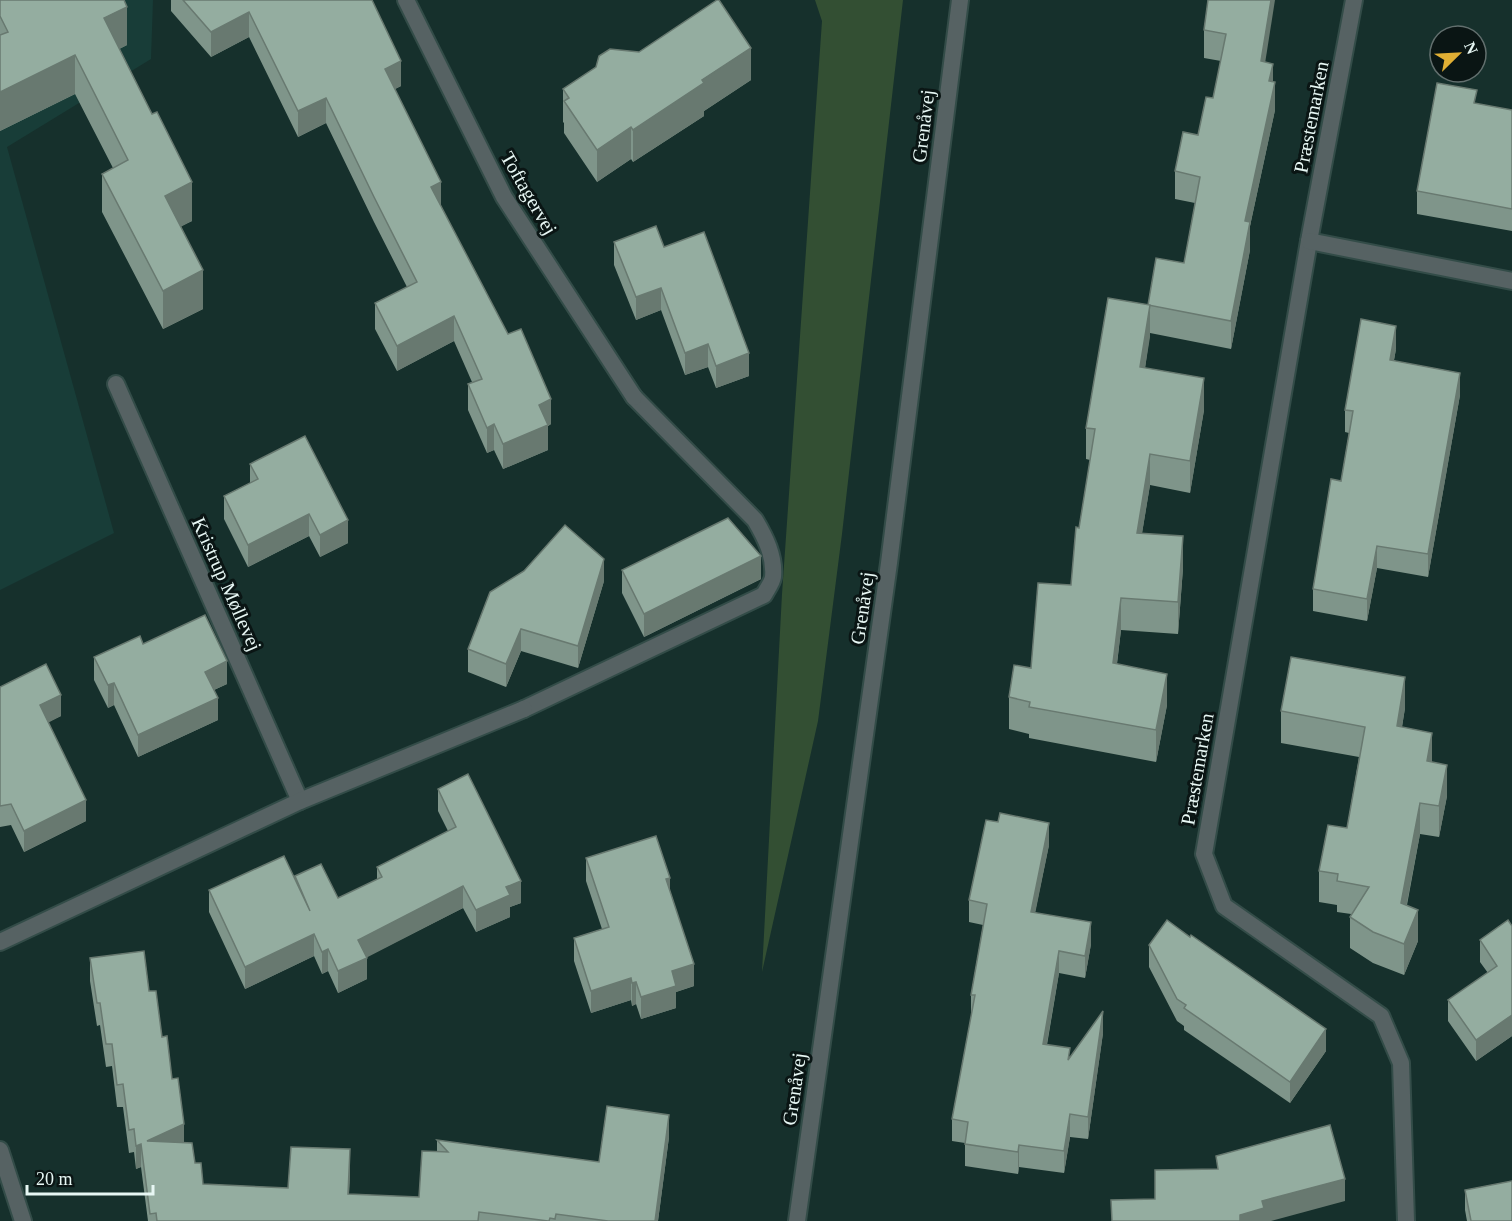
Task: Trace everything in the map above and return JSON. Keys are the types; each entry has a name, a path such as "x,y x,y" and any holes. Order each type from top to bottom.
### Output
{"street":[{"name":"Toftagervej","path":"300,801 524,708 764,595 773,578 771,556 766,540 755,520 634,397 504,197 405,0"},
{"name":"Grenåvej","path":"797,1221 889,563 960,0"},
{"name":"Præstemarken","path":"1354,0 1309,241 1204,854 1224,906 1381,1016 1401,1063 1406,1221"},
{"path":"1309,241 1512,281"},
{"name":"Kristrup Møllevej","path":"116,384 300,801"},
{"path":"0,942 300,801"},
{"path":"0,1150 23,1221"}],"shaded area":[{"path":"0,0 153,0 151,59 7,147 114,533 0,590"}],"green space":[{"path":"815,0 903,0 842,534 818,721 762,972 782,594 822,21"}],"building":[{"path":"0,0 124,0 127,7 104,18 152,114 157,112 192,182 165,196 203,270 163,291 102,174 128,160 75,55 0,92 0,35 8,32 0,16"},
{"path":"183,0 372,0 401,61 385,69 441,182 431,187 508,334 521,329 551,399 539,405 548,425 503,444 494,424 487,428 468,384 482,379 454,316 397,346 375,303 417,282 326,98 298,111 249,12 211,32"},
{"path":"717,0 751,48 702,80 704,83 633,130 631,127 597,150 564,101 569,98 563,89 596,67 599,56 610,49 639,52"},
{"path":"1208,0 1271,0 1261,61 1273,64 1269,81 1275,82 1245,221 1250,222 1231,321 1148,305 1156,258 1184,263 1200,177 1175,171 1183,132 1198,135 1206,97 1213,98 1226,34 1204,30"},
{"path":"1437,84 1477,90 1474,103 1512,110 1512,209 1417,191"},
{"path":"656,226 664,247 704,232 749,353 716,366 708,344 685,353 661,288 636,297 614,242"},
{"path":"1108,298 1150,305 1140,367 1204,378 1190,461 1150,454 1137,533 1183,536 1178,602 1121,598 1113,663 1167,674 1156,730 1029,707 1030,702 1009,697 1014,665 1031,668 1038,583 1071,585 1076,527 1079,528 1095,429 1086,428"},
{"path":"1361,319 1396,326 1390,360 1460,373 1428,554 1377,546 1367,599 1313,589 1331,479 1341,481 1353,411 1345,410"},
{"path":"305,436 348,520 320,535 309,514 248,545 224,496 258,479 250,464"},
{"path":"728,518 761,556 644,614 622,570"},
{"path":"565,525 604,559 578,646 521,629 506,664 468,649 490,592 524,571"},
{"path":"205,615 227,661 205,672 218,698 138,735 114,683 108,685 94,657 140,636 143,644"},
{"path":"1291,657 1405,677 1397,726 1432,733 1427,761 1447,765 1439,806 1420,803 1401,903 1418,910 1404,944 1373,932 1350,917 1369,887 1337,881 1338,874 1319,871 1328,825 1347,828 1365,727 1281,711"},
{"path":"46,664 61,695 40,705 86,800 24,831 11,804 0,806 0,687"},
{"path":"468,774 521,881 506,887 510,895 476,910 463,886 358,940 367,958 338,971 328,949 322,952 314,934 245,967 209,890 284,856 310,911 295,876 321,864 338,898 382,877 377,867 456,827 438,789"},
{"path":"1000,813 1049,823 1031,912 1091,922 1085,956 1059,951 1043,1044 1070,1048 1068,1060 1103,1011 1088,1117 1070,1114 1064,1151 1019,1145 1018,1152 965,1144 968,1122 952,1119 975,995 971,995 987,904 969,900 986,820 998,822"},
{"path":"656,836 670,878 666,879 694,964 672,971 676,986 641,997 636,982 632,983 631,978 591,991 574,938 609,927 586,858"},
{"path":"1167,920 1326,1029 1290,1082 1184,1008 1186,1005 1177,999 1149,945"},
{"path":"1508,920 1512,926 1512,1015 1476,1040 1448,1000 1497,966 1480,940"},
{"path":"144,951 149,991 156,991 162,1037 167,1036 172,1079 178,1078 184,1124 147,1141 192,1143 195,1163 201,1163 203,1184 288,1188 291,1147 350,1149 348,1194 419,1197 422,1151 448,1152 437,1140 599,1162 607,1106 669,1115 655,1221 608,1221 556,1214 555,1219 550,1218 548,1221 479,1212 478,1221 157,1221 156,1213 150,1214 141,1144 136,1146 134,1129 129,1130 123,1084 117,1085 112,1044 106,1044 90,958"},
{"path":"1330,1125 1345,1179 1262,1201 1264,1208 1240,1215 1240,1221 1112,1221 1111,1200 1155,1199 1155,1170 1218,1169 1216,1156"},
{"path":"1512,1181 1512,1221 1471,1221 1465,1190"}]}
